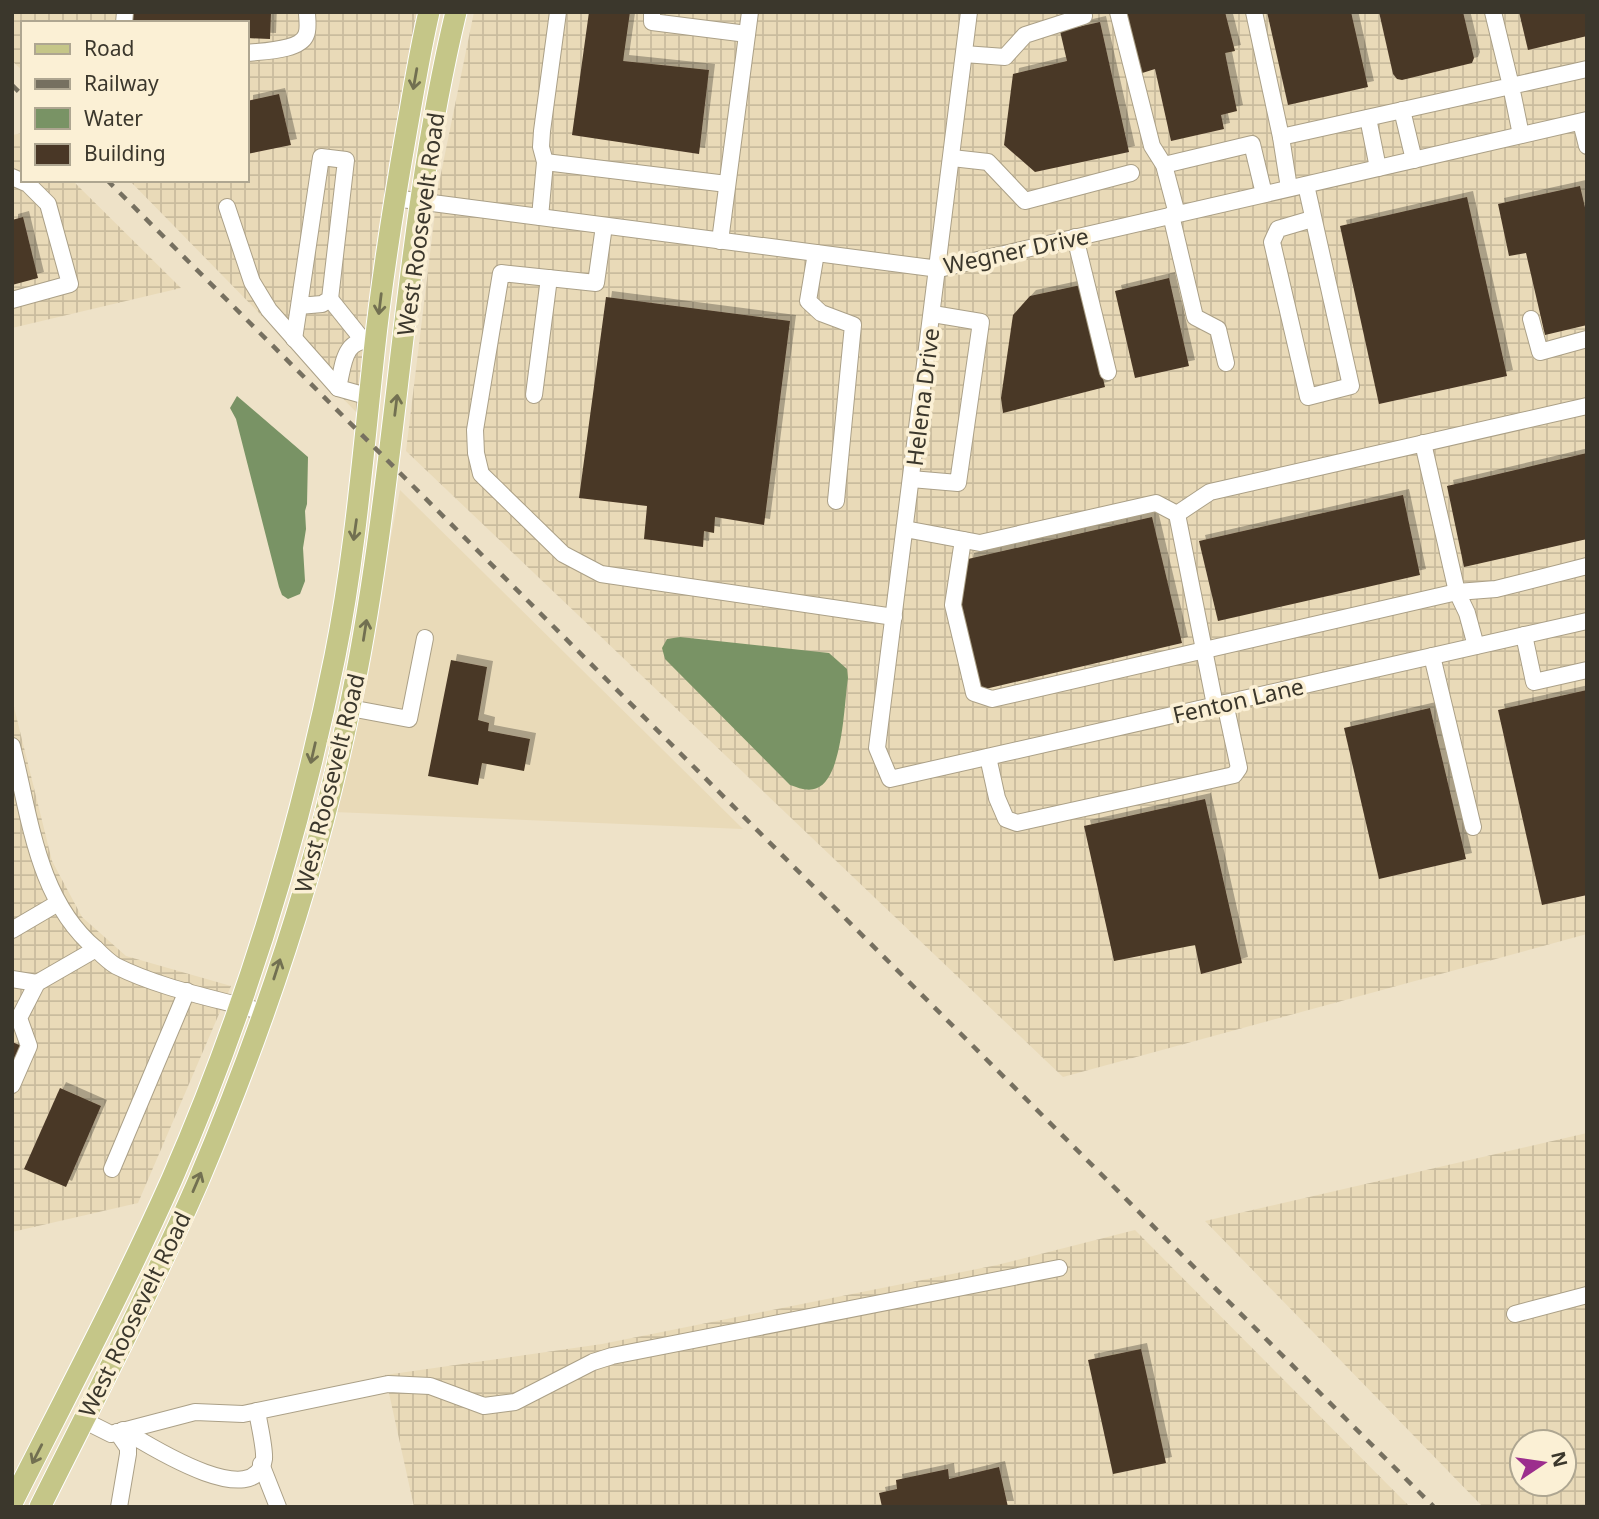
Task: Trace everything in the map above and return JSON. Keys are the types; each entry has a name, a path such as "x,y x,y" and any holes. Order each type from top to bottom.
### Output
{"main road":[{"name":"West Roosevelt Road","path":"12,1503 116,1298 172,1179 239,1005 291,843 323,713 349,575 370,397 369,340 429,12"},
{"name":"West Roosevelt Road","path":"40,1507 196,1185 238,1083 316,845 350,708 374,575 390,463 420,202 444,62 456,12"}],"street":[{"path":"248,53 279,50 300,43 307,34 307,12"},
{"path":"540,217 545,162 541,147 542,131 558,12"},
{"path":"652,12 652,22 747,34"},
{"path":"720,241 750,12"},
{"name":"Helena Drive","path":"890,779 877,748 939,269 969,12"},
{"path":"1118,12 1152,145 1164,165 1195,317 1218,329 1226,363"},
{"path":"1254,12 1281,137 1289,188"},
{"path":"1493,12 1521,135"},
{"path":"964,54 1005,57 1025,35 1084,16"},
{"path":"1281,137 1587,69"},
{"path":"1402,110 1414,160"},
{"path":"1368,118 1378,168"},
{"path":"1584,121 1587,146"},
{"name":"Wegner Drive","path":"394,198 939,269 1584,121"},
{"path":"1164,165 1252,144 1264,194"},
{"path":"294,338 321,157 346,160 330,299"},
{"path":"952,158 988,162 1025,201 1131,173"},
{"path":"545,162 727,184"},
{"path":"12,300 70,284 48,204 23,182"},
{"path":"1306,185 1351,386 1308,397 1272,242 1278,229 1312,219"},
{"path":"227,207 252,282 269,310 338,388 370,397"},
{"path":"604,226 596,282 501,273 475,430 476,453 481,474 563,554 601,574 894,617"},
{"path":"1075,237 1108,372"},
{"path":"816,253 808,301 821,313 853,325 836,501"},
{"path":"534,395 549,278"},
{"path":"330,299 369,340"},
{"path":"299,306 322,304 330,299"},
{"path":"911,479 958,483 981,322 933,314"},
{"path":"1531,319 1540,352 1587,339"},
{"path":"338,388 345,356 354,343 369,340"},
{"path":"1177,514 1210,492 1587,406"},
{"path":"1423,443 1457,592 1467,613 1476,646"},
{"path":"905,529 980,543 1156,503 1177,514"},
{"path":"988,757 997,799 1006,819 1017,823 1234,775 1239,768 1205,651 1177,514"},
{"path":"963,540 953,605 974,694 992,699 1457,592 1496,589 1587,566"},
{"name":"Fenton Lane","path":"890,779 1587,621"},
{"path":"1524,635 1534,682 1587,670"},
{"path":"350,708 409,719 425,638"},
{"path":"1432,656 1473,827"},
{"path":"12,746 43,869 58,903 84,939 113,964 153,982 263,1012"},
{"path":"12,930 58,903"},
{"path":"12,1085 29,1046 19,1018 37,984 96,949"},
{"path":"12,979 37,984"},
{"path":"112,1169 187,991"},
{"path":"83,1420 111,1434 195,1412 243,1414 388,1384 430,1386 484,1406 515,1402 593,1362 611,1356 1059,1268"},
{"path":"1516,1314 1587,1295"},
{"path":"120,1431 223,1480 244,1480 259,1472 264,1459 257,1411"},
{"path":"119,1507 128,1454 120,1431"},
{"path":"261,1464 278,1507"}],"shaded area":[{"path":"12,12 419,12 393,144 360,416 131,182 248,182 248,21 21,21 21,69 12,61"},
{"path":"474,12 1587,12 1587,934 1063,1077 406,451 438,188"},
{"path":"21,133 21,182 74,182 181,288 12,328 12,135"},
{"path":"400,490 743,829 334,812"},
{"path":"12,699 52,861 82,917 126,956 231,986 138,1203 12,1232"},
{"path":"1587,1133 1587,1507 1483,1507 1205,1221"},
{"path":"1135,1230 1410,1507 414,1507 385,1375 602,1344 997,1265"}],"water":[{"path":"237,396 308,457 303,548 305,581 300,594 288,599 282,595 279,587 236,419 230,408"},
{"path":"680,637 829,653 847,669 841,739 826,781 810,790 790,785 665,659 662,648 667,639"}],"building":[{"path":"132,12 271,12 270,39 248,38 248,21 131,21"},
{"path":"589,12 630,12 623,61 709,70 699,154 572,135"},
{"path":"1126,12 1225,12 1235,51 1225,53 1237,111 1221,115 1224,129 1171,141 1155,69 1139,74"},
{"path":"1267,12 1351,12 1368,87 1288,105"},
{"path":"1379,12 1463,12 1474,58 1472,63 1397,79 1393,74"},
{"path":"1519,12 1587,12 1587,36 1528,50"},
{"path":"1100,22 1129,152 1035,172 1004,145 1013,74 1067,61 1060,31"},
{"path":"279,94 291,145 248,154 248,101"},
{"path":"1580,186 1587,216 1587,325 1545,335 1526,253 1509,256 1498,204"},
{"path":"1467,197 1507,376 1379,404 1340,226"},
{"path":"23,217 38,278 12,285 12,220"},
{"path":"1169,278 1189,366 1135,378 1115,291"},
{"path":"1081,285 1105,387 1003,413 1001,398 1013,315 1030,296"},
{"path":"606,297 790,321 764,525 715,517 714,533 704,531 703,547 644,539 647,506 579,498"},
{"path":"1587,453 1587,539 1464,567 1447,486"},
{"path":"1403,495 1420,575 1218,621 1199,541"},
{"path":"1152,517 1182,643 981,690 961,606 968,559"},
{"path":"451,660 487,667 478,720 489,723 488,731 530,739 524,771 482,763 478,785 428,776"},
{"path":"1587,690 1587,895 1542,905 1498,710"},
{"path":"1430,708 1466,859 1379,879 1344,728"},
{"path":"1205,799 1242,963 1201,974 1195,945 1114,961 1084,826"},
{"path":"12,1042 22,1046 12,1071"},
{"path":"60,1088 101,1106 66,1187 24,1169"},
{"path":"1141,1349 1166,1463 1113,1474 1088,1360"},
{"path":"999,1467 1008,1507 882,1507 879,1493 897,1489 896,1480 948,1469 949,1479"}],"railway":[{"path":"12,85 21,94"},
{"path":"109,182 1434,1507"}]}
